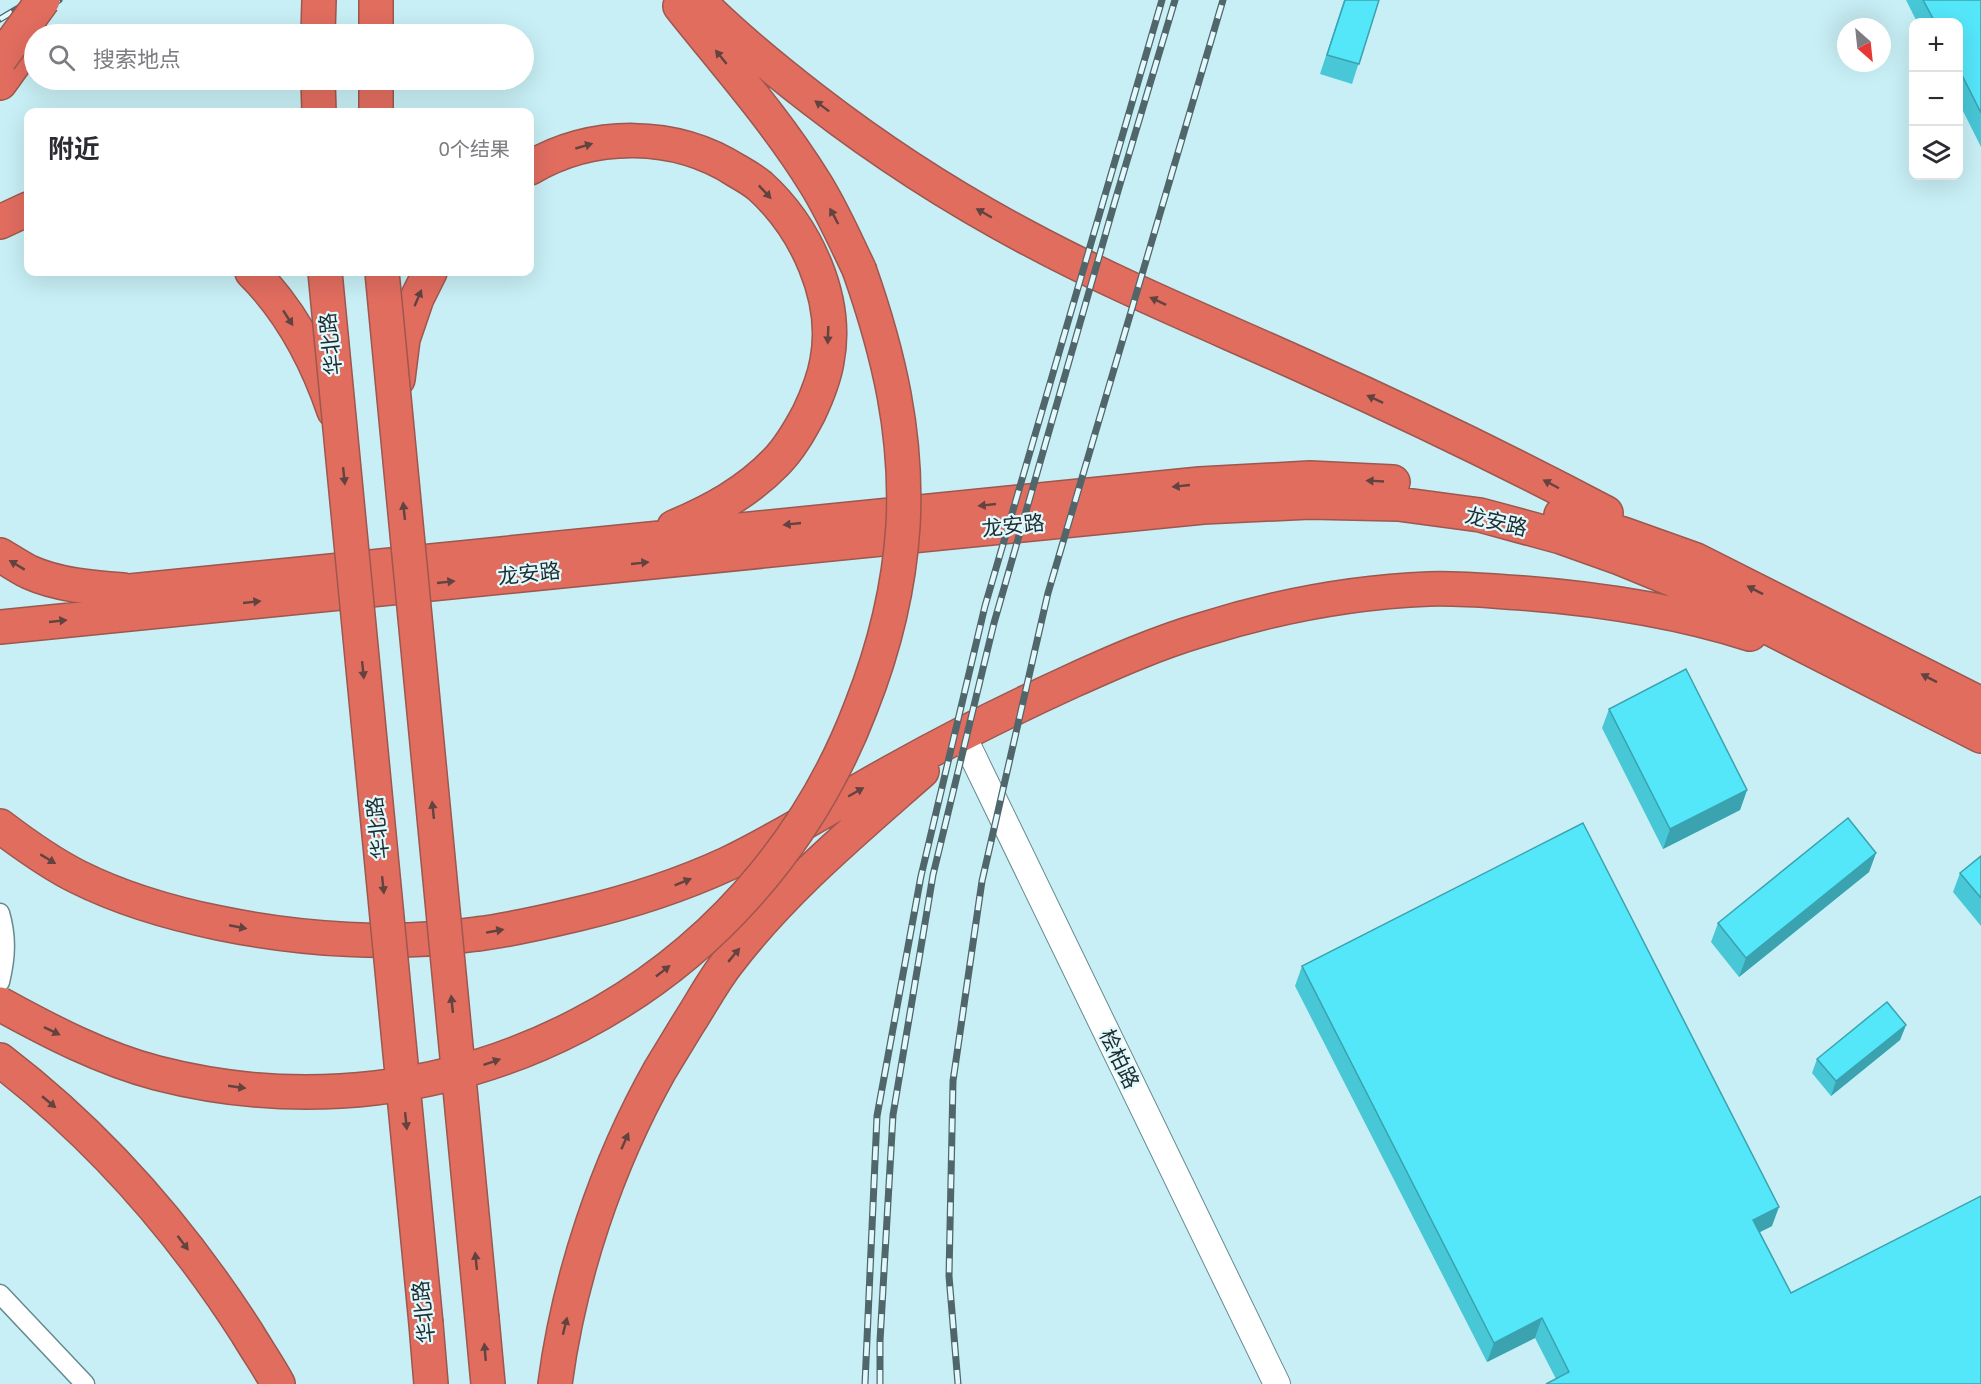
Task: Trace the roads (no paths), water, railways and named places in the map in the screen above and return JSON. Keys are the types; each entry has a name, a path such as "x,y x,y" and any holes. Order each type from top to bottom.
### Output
{"highway":[{"path":"25,24 43,0"},
{"path":"43,24 59,0"},
{"path":"318,24 319,0"},
{"path":"376,0 376,24"},
{"path":"0,1004 106,1056 155,1072 206,1083 259,1090 312,1092 361,1090 421,1082 469,1070 519,1053 572,1030 657,977 694,947 733,910 798,829 825,787 849,741 887,631 897,580 903,526 900,426 878,322 859,269 837,223 815,183 784,136 676,0"},
{"path":"698,0 784,77 856,132 940,187 1026,237 1211,325 1310,368 1518,468 1696,560"},
{"path":"0,58 24,26"},
{"path":"0,83 24,50"},
{"path":"318,90 319,108"},
{"path":"376,90 376,108"},
{"path":"534,166 560,153 594,143 626,140 694,149 724,162 759,184 786,215 804,242 820,278 829,320 827,360 819,393 801,429 778,460 745,490 710,512 629,541"},
{"path":"0,222 24,211"},
{"path":"255,276 278,302 316,365 339,430"},
{"name":"华北路","path":"325,276 431,1384"},
{"path":"382,276 488,1384"},
{"path":"395,416 403,339 417,298 428,276"},
{"name":"龙安路","path":"0,604 1200,484 1310,478 1400,482 1485,495 1568,517 1696,560 1981,704"},
{"name":"龙安路","path":"0,627 1203,507 1310,502 1398,504 1480,515 1561,537 1620,558 1747,616 1828,660 1981,736"},
{"path":"0,555 29,572 62,582 96,588 134,590"},
{"path":"0,826 28,847 77,877 128,899 181,915 242,928 297,935 415,940 465,936 535,924 609,906 659,891 723,866 781,838 897,769 962,734 1122,659 1198,630 1272,610 1357,596 1420,590 1491,591 1581,598 1665,611 1828,660"},
{"path":"555,1384 560,1347 576,1279 600,1204 631,1129 659,1071 727,963 768,915 823,860 962,734"},
{"path":"2,1062 64,1114 115,1163 172,1228 223,1296 278,1384"}],"street":[{"name":"桧柏路","path":"962,734 1277,1384"},
{"path":"0,913 5,930 6,954 0,982"},
{"path":"0,1294 84,1384"}],"railway":[{"path":"0,19 32,0"},
{"path":"0,34 59,0"},
{"path":"865,1384 877,1116 921,876 985,606 1162,0"},
{"path":"880,1384 880,1341 893,1115 933,875 994,623 1175,0"},
{"path":"958,1384 949,1276 953,1081 982,881 1048,593 1223,0"}]}
